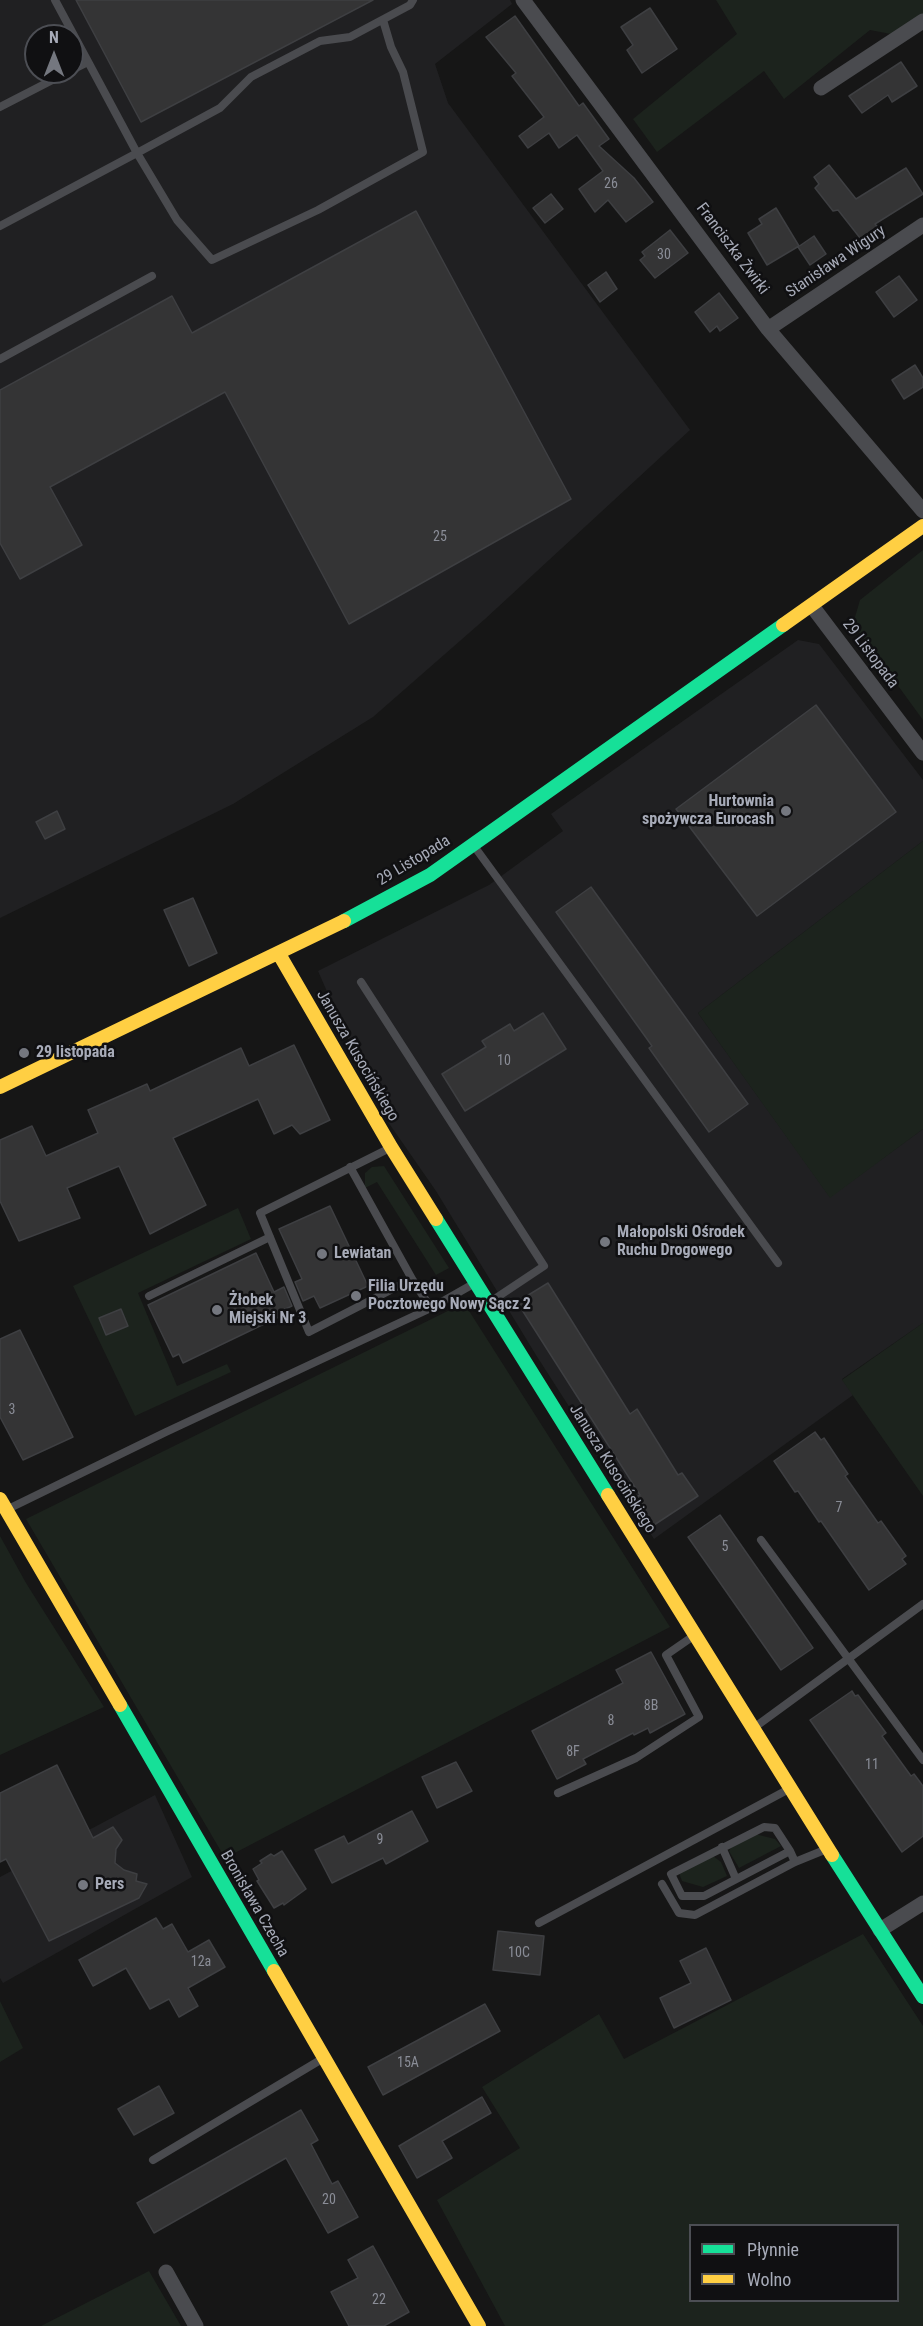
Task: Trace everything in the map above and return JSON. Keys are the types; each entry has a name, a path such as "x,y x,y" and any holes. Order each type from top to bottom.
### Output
{"street":[{"name":"Franciszka Żwirki","path":"523,0 768,329 923,511"},
{"path":"821,88 923,21"},
{"name":"Stanisława Wigury","path":"768,329 923,225"},
{"name":"29 Listopada","path":"0,1087 279,954 430,875 923,526"},
{"name":"29 Listopada","path":"812,606 923,753"},
{"name":"Janusza Kusocińskiego","path":"279,954 391,1147 828,1849 923,1997"},
{"name":"Bronisława Czecha","path":"3,1504 478,2326"},
{"path":"880,1930 923,1903"},
{"path":"166,2272 196,2326"}],"lane":[{"path":"55,0 137,153 177,220 212,260 318,210 423,152 403,72 391,47 383,20"},
{"path":"0,226 220,108 251,77 320,41 350,37 410,5 413,0"},
{"path":"84,64 88,62"},
{"path":"0,107 45,84"},
{"path":"0,359 152,276"},
{"path":"473,845 778,1263"},
{"path":"361,982 544,1266 488,1303"},
{"path":"391,1147 260,1213 309,1332 412,1280"},
{"path":"350,1167 412,1280 431,1308"},
{"path":"149,1296 270,1237"},
{"path":"3,1504 166,1432 431,1308 476,1283"},
{"path":"761,1540 923,1760"},
{"path":"753,1727 923,1604"},
{"path":"558,1793 636,1758 699,1717 666,1655 696,1634"},
{"path":"539,1923 791,1789"},
{"path":"790,1851 704,1896 682,1896 671,1874 764,1827 775,1828 790,1851 795,1862"},
{"path":"722,1847 736,1879"},
{"path":"662,1884 679,1912 695,1915 795,1862 828,1849"},
{"path":"153,2160 324,2058"}],"shaded area":[{"path":"0,0 510,0 512,4 435,64 448,103 690,430 485,619 373,717 233,804 0,918"},
{"path":"716,0 923,0 923,17 896,35 870,30 784,99 764,71 657,152 633,119 737,34"},
{"path":"923,550 923,720 853,624 860,600"},
{"path":"798,640 819,644 923,780 923,841 698,1013 830,1197 923,1129 923,1323 842,1379 853,1395 654,1539 536,1355 436,1191 386,1119 318,971 489,885 563,831 551,814"},
{"path":"923,841 923,1129 830,1198 698,1013"},
{"path":"384,1166 449,1268 436,1275 377,1182 365,1188 365,1173 372,1167"},
{"path":"238,1208 251,1239 138,1293 177,1386 227,1364 231,1372 135,1416 73,1286"},
{"path":"464,1303 670,1627 225,1858 26,1519"},
{"path":"923,1323 923,1496 842,1380"},
{"path":"0,1536 26,1583 104,1707 0,1755"},
{"path":"155,1795 192,1877 3,1983 0,1978 0,1877"},
{"path":"755,1834 775,1839 781,1846 739,1868 729,1851 732,1846"},
{"path":"713,1856 721,1862 727,1876 703,1887 682,1881 679,1873"},
{"path":"863,1934 923,2026 923,2326 505,2326 437,2200 520,2148 482,2087 599,2014 624,2059"},
{"path":"0,2001 23,2048 0,2062"},
{"path":"149,2271 181,2326 41,2326"}],"building":[{"path":"76,0 373,0 141,122"},
{"path":"650,8 677,49 642,73 627,50 633,45 621,27"},
{"path":"515,16 579,106 583,103 609,139 599,146 634,178 653,202 626,222 608,200 595,212 579,189 603,171 577,135 559,148 549,133 528,148 519,136 544,117 512,76 516,73 486,37"},
{"path":"901,62 917,86 892,102 888,95 862,113 849,96"},
{"path":"829,165 856,199 906,168 923,194 875,224 880,230 864,243 838,210 833,211 815,188 819,184 814,177"},
{"path":"551,194 563,209 545,223 533,208"},
{"path":"776,208 799,246 767,265 748,233 762,224 759,219"},
{"path":"416,211 571,499 349,624 225,392 50,487 82,545 20,579 0,543 0,390 172,296 192,333"},
{"path":"670,230 688,253 655,278 640,260 645,256 642,252"},
{"path":"814,236 826,254 810,265 798,247"},
{"path":"606,272 617,289 600,302 588,285"},
{"path":"899,276 917,300 894,317 876,292"},
{"path":"719,293 738,318 720,331 717,326 710,332 695,312"},
{"path":"915,365 923,378 923,387 904,399 892,380"},
{"name":"Hurtownia spożywcza Eurocash","path":"816,705 896,812 757,916 676,809"},
{"path":"57,811 65,829 45,839 36,822"},
{"path":"591,887 748,1104 709,1132 649,1048 652,1046 556,912"},
{"path":"193,898 217,953 189,966 164,910"},
{"path":"543,1013 566,1049 465,1111 442,1074 486,1047 482,1041 510,1024 514,1031"},
{"path":"294,1045 330,1120 300,1134 292,1125 274,1134 258,1099 173,1138 206,1205 150,1234 119,1166 67,1188 80,1218 19,1241 0,1201 0,1140 32,1126 46,1156 98,1133 88,1110 147,1084 150,1091 241,1048 249,1066"},
{"name":"Lewiatan","path":"330,1206 368,1286 320,1308 314,1296 303,1301 295,1282 302,1279 279,1229"},
{"path":"256,1253 274,1292 284,1287 292,1306 283,1310 285,1314 183,1363 179,1354 173,1357 148,1305"},
{"path":"548,1283 630,1414 637,1409 678,1475 682,1473 698,1496 654,1525 647,1515 643,1518 631,1500 640,1495 517,1302"},
{"path":"121,1309 128,1326 106,1335 99,1318"},
{"path":"20,1330 73,1437 23,1460 0,1417 0,1339"},
{"path":"815,1432 821,1440 824,1438 848,1474 845,1476 878,1523 881,1521 906,1556 902,1559 906,1564 869,1590 821,1521 819,1522 798,1491 795,1492 774,1461"},
{"path":"720,1515 813,1648 781,1670 688,1537"},
{"path":"651,1652 685,1714 650,1733 648,1728 634,1735 633,1733 583,1759 586,1764 557,1779 532,1731 623,1683 616,1670"},
{"path":"852,1691 855,1696 858,1695 886,1733 882,1736 911,1776 914,1774 923,1786 923,1836 902,1852 810,1720"},
{"path":"456,1762 472,1791 437,1808 422,1777"},
{"path":"57,1765 93,1838 113,1827 122,1840 116,1849 115,1863 124,1870 137,1874 136,1881 147,1884 139,1898 49,1941 6,1859 0,1862 0,1793"},
{"path":"412,1811 428,1841 386,1864 383,1858 332,1883 315,1850 344,1836 348,1844"},
{"path":"282,1851 306,1889 284,1905 283,1903 274,1908 257,1881 259,1880 253,1869 271,1854 274,1856"},
{"path":"156,1918 163,1929 172,1924 188,1952 209,1940 225,1967 188,1988 198,2006 179,2017 169,1999 150,2009 126,1968 93,1986 79,1960"},
{"path":"498,1931 544,1936 540,1975 493,1970"},
{"path":"706,1948 731,2000 674,2028 660,1998 691,1983 680,1961"},
{"path":"485,2004 500,2031 383,2095 368,2067"},
{"path":"159,2086 174,2113 134,2135 118,2109"},
{"path":"482,2097 491,2113 442,2141 452,2158 417,2178 399,2146"},
{"path":"301,2110 318,2140 311,2144 332,2184 338,2181 358,2217 328,2233 286,2158 154,2233 137,2203"},
{"path":"373,2246 409,2312 384,2326 349,2326 331,2292 358,2278 348,2260"}],"traffic: fast":[{"path":"344,921 430,875 783,625"},
{"path":"436,1219 608,1495"},
{"path":"120,1705 274,1971"},
{"path":"832,1855 923,1997"}],"traffic: slow":[{"path":"783,625 923,526"},
{"path":"0,1087 344,921"},
{"path":"279,954 391,1147 436,1219"},
{"path":"608,1495 832,1855"},
{"path":"0,1499 120,1705"},
{"path":"274,1971 479,2326"}],"place":[{"name":"Hurtownia spożywcza Eurocash","path":"786,811"},
{"name":"29 listopada","path":"24,1053"},
{"name":"Małopolski Ośrodek Ruchu Drogowego","path":"605,1242"},
{"name":"Lewiatan","path":"322,1254"},
{"name":"Filia Urzędu Pocztowego Nowy Sącz 2","path":"356,1296"},
{"name":"Żłobek Miejski Nr 3","path":"217,1310"},
{"name":"Pers","path":"83,1885"}]}
